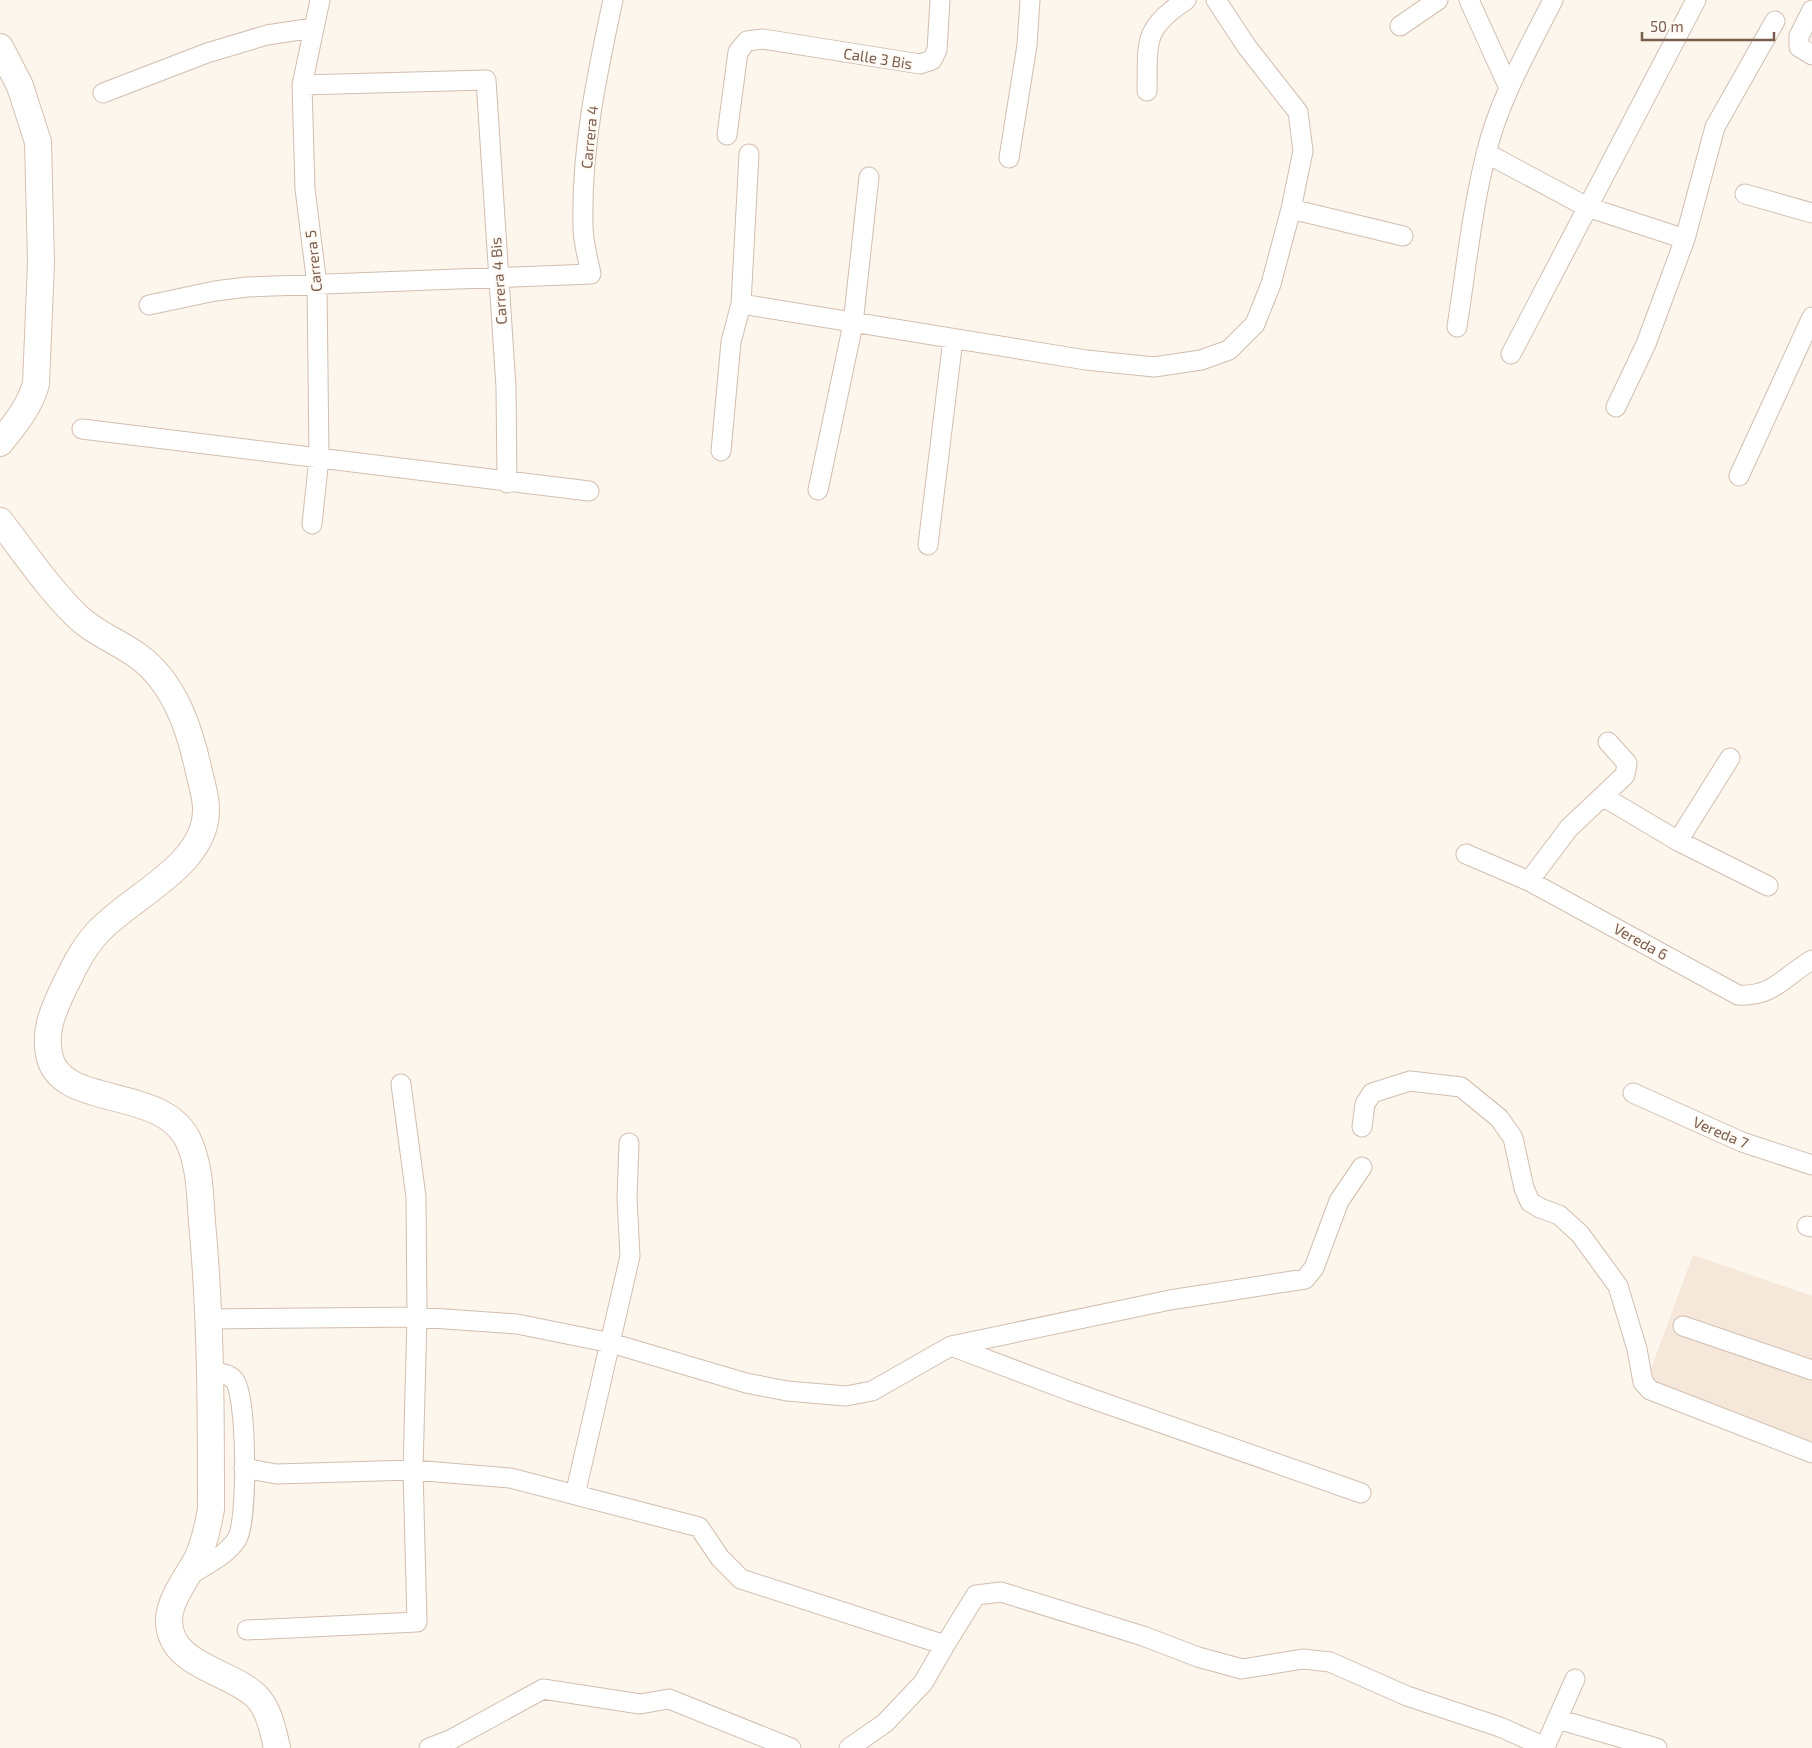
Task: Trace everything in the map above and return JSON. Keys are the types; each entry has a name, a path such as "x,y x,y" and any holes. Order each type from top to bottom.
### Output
{"main road":[{"path":"0,48 20,86 38,142 41,263 36,384 32,400 25,412 0,443"},
{"path":"0,521 78,618 139,657 160,677 177,704 191,737 206,810 200,836 184,860 100,930 84,948 50,1019 47,1035 51,1066 63,1080 82,1089 138,1102 156,1110 177,1124 188,1139 197,1172 210,1319 211,1509 207,1533 172,1606 169,1618 175,1643 184,1654 255,1695 265,1708 277,1748"}],"street":[{"name":"Carrera 5","path":"312,524 319,458 316,285 305,190 302,84 320,0"},
{"name":"Carrera 4","path":"498,279 591,274 583,227 586,149 596,79 613,0"},
{"name":"Calle 3 Bis","path":"727,135 738,52 746,41 763,40 920,64 932,60 937,50 940,0"},
{"path":"1009,158 1027,45 1030,0"},
{"path":"1147,91 1148,40 1164,15 1186,0"},
{"path":"741,304 824,316 853,324 1086,360 1154,367 1202,360 1228,350 1255,324 1270,284 1292,209 1303,151 1298,112 1248,47 1216,0"},
{"path":"1400,26 1438,0"},
{"path":"1469,0 1509,88"},
{"path":"1457,327 1486,153 1509,88 1553,0"},
{"path":"1511,354 1696,0"},
{"path":"1812,10 1799,36 1799,47 1812,55"},
{"path":"1616,407 1646,344 1684,239 1715,127 1775,21"},
{"path":"103,93 233,45 267,35 313,28"},
{"name":"Carrera 4 Bis","path":"302,84 486,80 506,387 507,483"},
{"path":"1486,153 1587,207 1684,239"},
{"path":"722,451 731,342 741,304 749,154"},
{"path":"818,490 853,324 869,177"},
{"path":"1745,194 1812,213"},
{"path":"1292,209 1403,236"},
{"path":"148,305 223,290 498,279"},
{"path":"1739,476 1812,317"},
{"path":"928,545 953,339"},
{"path":"82,429 507,483 590,491"},
{"path":"1529,881 1569,828 1626,775 1627,763 1608,742"},
{"path":"1678,841 1730,758"},
{"path":"1604,797 1678,841 1768,886"},
{"name":"Vereda 6","path":"1466,854 1529,881 1738,994 1754,996 1769,991 1812,960"},
{"path":"1362,1128 1365,1104 1372,1093 1410,1081 1461,1087 1499,1118 1514,1138 1524,1188 1530,1202 1540,1208 1559,1214 1580,1234 1618,1286 1637,1349 1643,1382 1650,1390 1812,1453"},
{"path":"247,1630 417,1622 413,1470 417,1317 416,1197 401,1084"},
{"name":"Vereda 7","path":"1633,1092 1742,1142 1812,1165"},
{"path":"575,1495 612,1343 630,1256 627,1198 629,1143"},
{"path":"210,1319 417,1317 517,1324 612,1343 746,1383 787,1391 846,1396 872,1391 951,1346 1170,1300 1305,1278 1314,1268 1339,1201 1362,1167"},
{"path":"1682,1326 1812,1370"},
{"path":"951,1346 1070,1391 1361,1493"},
{"path":"187,1577 222,1554 237,1538 242,1525 244,1468 241,1402 237,1387 229,1376 211,1373"},
{"path":"244,1468 276,1474 413,1470 510,1478 699,1527 720,1558 740,1579 946,1645"},
{"path":"850,1748 885,1722 923,1683 976,1595 1001,1592 1143,1636 1198,1657 1242,1669 1303,1659 1330,1662 1407,1696 1483,1721 1545,1747 1575,1680"},
{"path":"430,1748 452,1739 542,1690 640,1704 669,1700 790,1748"},
{"path":"1558,1719 1657,1748"}],"shaded area":[{"path":"1693,1255 1812,1296 1812,1446 1645,1385"}]}
